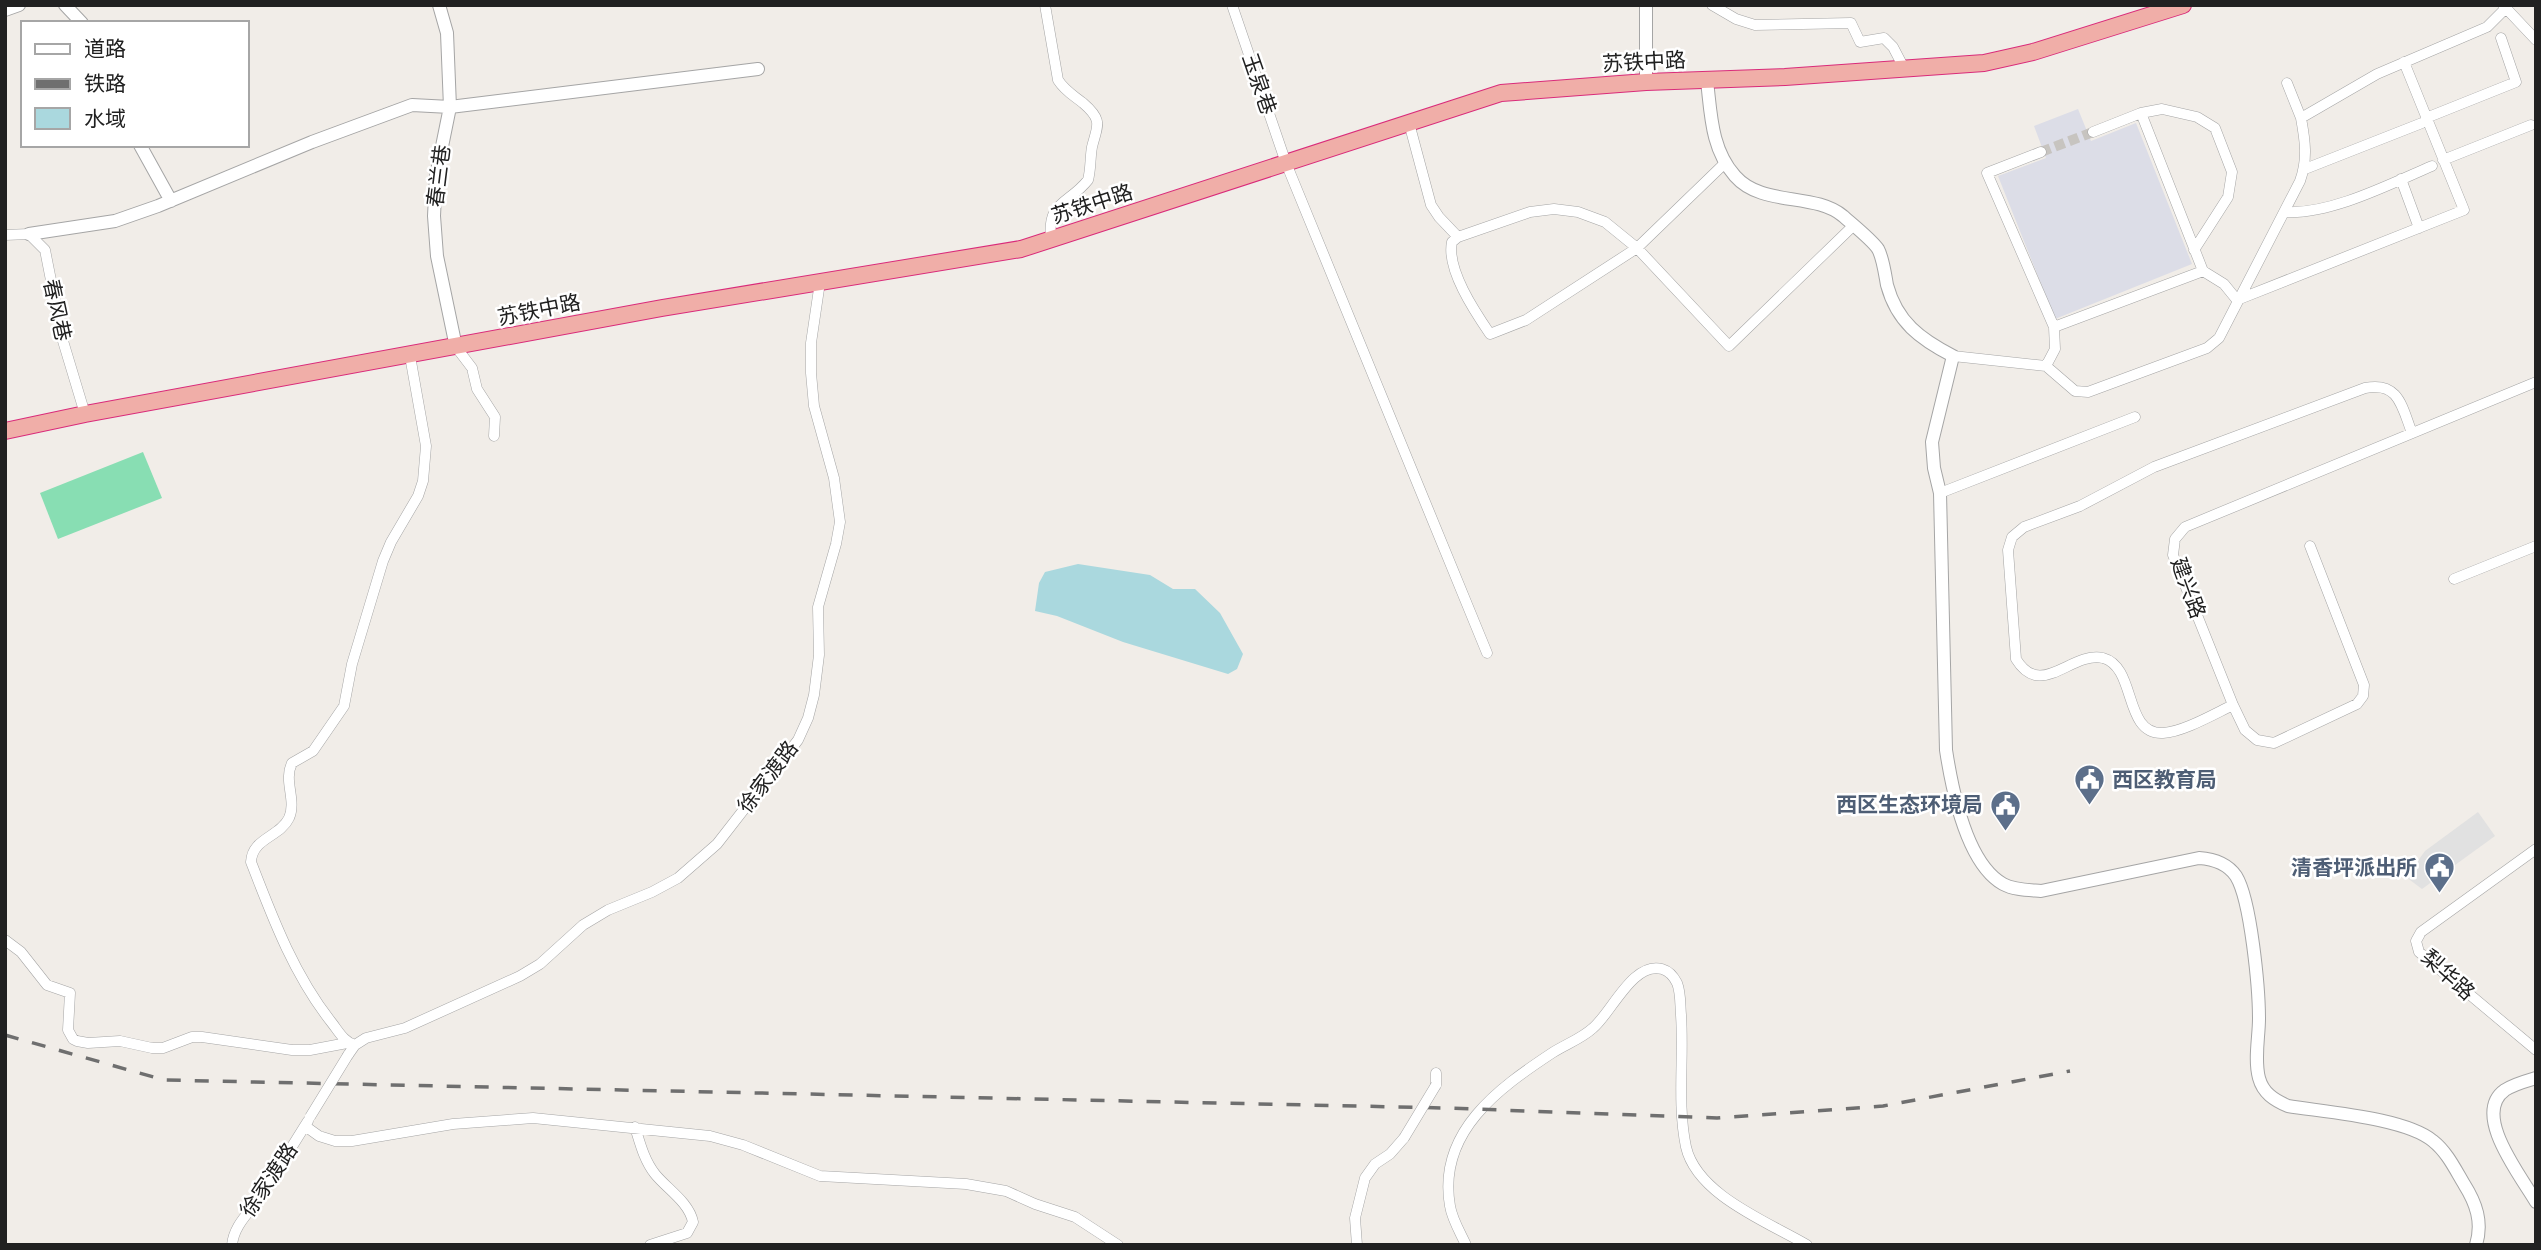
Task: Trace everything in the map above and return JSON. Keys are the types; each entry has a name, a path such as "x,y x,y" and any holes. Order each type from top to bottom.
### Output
{"highway":[{"name":"苏铁中路","path":"5,431 662,308 1021,249 1501,93 1984,63 2033,52 2183,5"}],"street":[{"path":"5,10 19,5"},
{"path":"65,5 80,21"},
{"name":"春兰巷","path":"439,5 447,33 450,107 436,176 434,216 437,256 456,347"},
{"path":"1045,5 1058,80 1063,88 1084,104 1098,125 1088,180 1055,209 1050,218 1051,239"},
{"name":"玉泉巷","path":"1232,5 1286,163 1487,653"},
{"path":"1646,5 1646,82"},
{"path":"1712,5 1737,19 1755,25 1851,23 1860,42 1884,38 1893,47 1904,68"},
{"path":"2301,118 2377,74 2487,27 2504,7 2536,40"},
{"path":"2305,169 2516,82 2501,38"},
{"path":"2237,300 2464,210 2424,120 2404,62"},
{"path":"5,235 115,221 412,105 450,107 758,69"},
{"path":"1707,81 1717,145 1725,163 1737,178 1753,190 1821,206 1840,214 1878,249 1897,313 1910,330 1928,344 1953,356 2046,366 2075,391 2088,392 2207,348 2219,338 2305,169 2306,151 2301,118 2287,83"},
{"path":"2093,132 2141,113 2162,109 2197,117 2215,128 2232,172 2228,197 2194,250"},
{"path":"2141,113 2203,271 2224,284 2237,300"},
{"path":"1409,123 1431,205 1439,218 1458,237"},
{"path":"2443,160 2531,124"},
{"path":"141,147 171,201"},
{"path":"2041,152 1987,173 2054,327 2055,349 2046,366"},
{"path":"1725,163 1637,248 1526,320 1490,334 1472,306 1452,261 1452,242 1458,237 1530,212 1554,209 1578,212 1605,222 1637,248 1729,346 1853,226"},
{"path":"2285,212 2302,213 2322,209 2432,166"},
{"path":"2400,179 2419,228"},
{"name":"春风巷","path":"29,234 45,250 63,341 85,414"},
{"path":"2054,327 2203,271"},
{"name":"徐家渡路","path":"5,940 21,952 47,985 70,993 68,1030 72,1039 77,1041 120,1041 163,1048 192,1037 202,1037 292,1050 310,1050 351,1044 405,1028 520,976 540,964 583,925 608,910 678,878 717,844 798,740 814,695 819,655 818,607 836,544 839,522 834,478 814,405 811,373 811,343 820,282"},
{"path":"456,347 472,368 477,389 495,417 494,436"},
{"path":"351,1044 321,1009 284,944 251,862 257,845 284,825 290,817 292,807 288,779 292,763 313,751 344,706 352,664 383,561 424,481 426,446 410,356"},
{"path":"1953,356 1932,442 1940,493 1946,750 1950,779 1959,809 1980,860 1991,874 2004,884 2022,890 2041,891 2186,860 2213,859 2225,865 2236,876 2249,915 2259,1017 2259,1077 2264,1091 2274,1101 2402,1125 2432,1140 2446,1154 2471,1194 2480,1227 2476,1245"},
{"name":"建兴路","path":"2310,546 2364,685 2363,696 2357,704 2274,743 2257,740 2245,730 2233,705 2173,555 2175,539 2185,527 2536,382"},
{"path":"2233,705 2175,730 2162,733 2149,731 2140,722 2120,673 2112,663 2102,658 2089,659 2044,675 2037,676 2024,671 2016,659 2008,550 2012,537 2024,527 2080,506 2154,467 2365,388 2378,386 2389,389 2398,398 2412,433"},
{"path":"1940,493 2135,417"},
{"path":"2454,579 2536,546"},
{"name":"梨华路","path":"2536,849 2421,932 2416,941 2419,952 2536,1050"},
{"path":"1466,1245 1455,1221 1449,1194 1455,1148 1468,1124 1494,1095 1510,1082 1591,1030 1636,976 1647,970 1660,968 1670,972 1677,983 1679,994 1683,1039 1681,1102 1686,1149 1693,1164 1717,1192 1807,1245"},
{"name":"徐家渡路","path":"232,1245 238,1225 258,1200 307,1122 348,1055 351,1044"},
{"path":"1357,1245 1355,1218 1365,1178 1375,1164 1390,1154 1404,1138 1436,1085 1436,1073"},
{"path":"2536,1078 2504,1091 2495,1101 2492,1115 2495,1131 2536,1202"},
{"path":"307,1122 319,1136 335,1141 352,1141 409,1130 493,1120 533,1118 710,1136 743,1145 820,1176 992,1187 1075,1217 1118,1245"},
{"path":"635,1127 654,1173 687,1208 693,1222 687,1233 650,1245"}],"green space":[{"path":"143,452 162,498 58,539 40,493"}],"shaded area":[{"path":"2078,109 2091,141 2136,123 2192,264 2055,319 1998,176 2046,158 2034,126"},
{"path":"2478,812 2495,836 2422,889 2406,877 2425,851"}],"water":[{"path":"1078,564 1150,575 1173,589 1195,589 1220,613 1243,654 1237,669 1228,674 1123,642 1057,616 1035,611 1039,583 1045,572"}],"tunnel":[{"path":"2041,152 2093,132"}],"railway":[{"path":"5,1035 164,1080 1446,1108 1717,1118 1883,1106 2070,1071"}],"place":[{"name":"西区教育局","path":"2089,807"},
{"name":"西区生态环境局","path":"2006,832"},
{"name":"清香坪派出所","path":"2440,895"}]}
